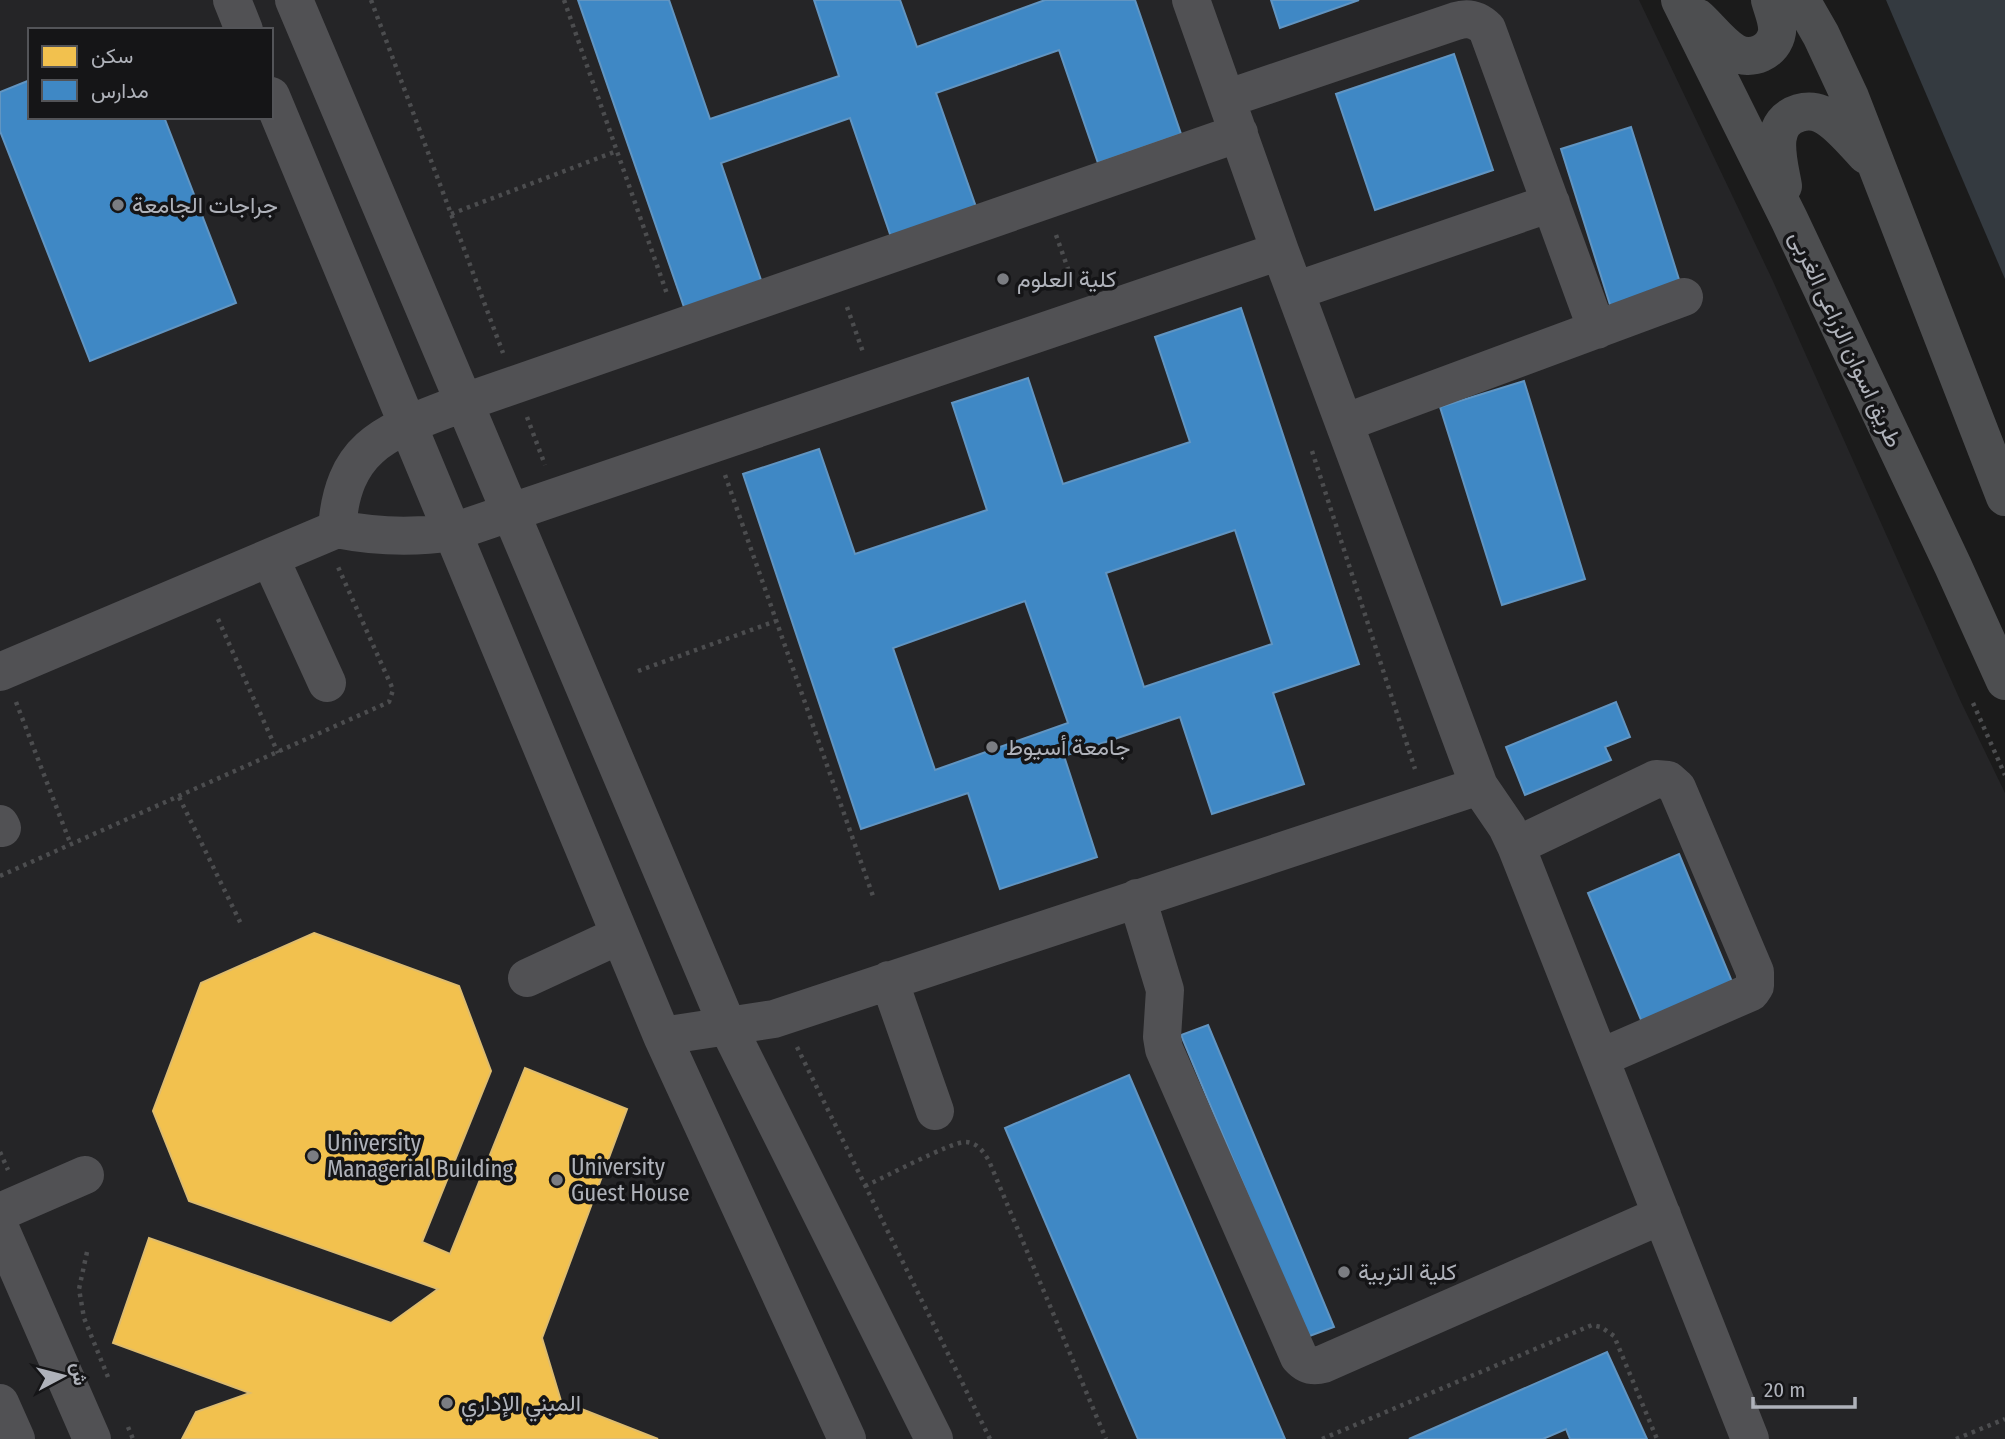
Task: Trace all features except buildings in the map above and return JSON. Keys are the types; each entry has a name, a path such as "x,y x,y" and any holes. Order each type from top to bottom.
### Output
{"main road":[{"path":"1680,1 1734,52 1747,56 1759,55 1770,47 1776,36 1777,23 1770,0"},
{"path":"1801,0 1850,97 2005,497"},
{"name":"طريق اسوان الزراعى الغربى","path":"1680,1 1789,219 2005,681"},
{"path":"1789,219 1776,146 1778,133 1785,122 1796,114 1809,111 1822,114 1873,161"}],"lane":[{"path":"232,0 243,28"},
{"path":"295,0 728,1027 934,1439"},
{"path":"1191,0 1280,251 1479,786 1517,846 1750,1439"},
{"path":"330,532 348,477 363,454 383,436 464,402 1044,201 1232,116 1427,14 1464,19 1480,23 1488,29 1597,330"},
{"path":"273,101 662,1036 847,1439"},
{"path":"1295,290 1550,203"},
{"path":"2,672 330,532 395,538 453,532 1280,251"},
{"path":"1344,424 1684,297"},
{"path":"270,558 327,683"},
{"path":"1517,846 1656,779 1668,780 1677,789 1755,972 1755,986 1751,992 1600,1058"},
{"path":"662,1036 782,1016 1479,786"},
{"path":"1137,898 1165,990 1162,1037 1164,1049 1303,1362 1323,1364 1662,1215"},
{"path":"527,978 620,935"},
{"path":"889,980 935,1111"},
{"path":"0,1212 85,1175"},
{"path":"0,1228 92,1439"},
{"path":"0,1403 16,1439"}],"path":[{"path":"564,0 679,328"},
{"path":"451,214 617,151"},
{"path":"1044,201 1085,317"},
{"path":"836,273 875,388"},
{"path":"721,465 874,899"},
{"path":"0,876 384,706 392,697 391,685 330,532"},
{"path":"203,586 278,752"},
{"path":"638,671 776,621"},
{"path":"2,672 71,845"},
{"path":"179,797 242,926"},
{"path":"782,1016 990,1439"},
{"path":"865,1186 950,1147 966,1142 981,1147 1105,1439"},
{"path":"88,1252 79,1289 84,1318 108,1378"},
{"path":"1322,1439 1592,1325 1614,1336 1657,1439"},
{"path":"123,1415 133,1439"},
{"path":"1956,1439 2005,1419"}],"shaded area":[{"name":"جامعة أسيوط","path":"0,0 1639,0 1772,279 1961,702 2005,793 2005,1439 0,1439"},
{"path":"1886,0 2005,0 2005,279"}],"place":[{"name":"جراجات الجامعة","path":"118,205"},
{"name":"كلية العلوم","path":"1003,279"},
{"name":"جامعة أسيوط","path":"992,747"},
{"name":"University Managerial Building","path":"313,1156"},
{"name":"University Guest House","path":"557,1180"},
{"name":"كلية التربية","path":"1344,1272"},
{"name":"المبني الإداري","path":"447,1403"}]}
